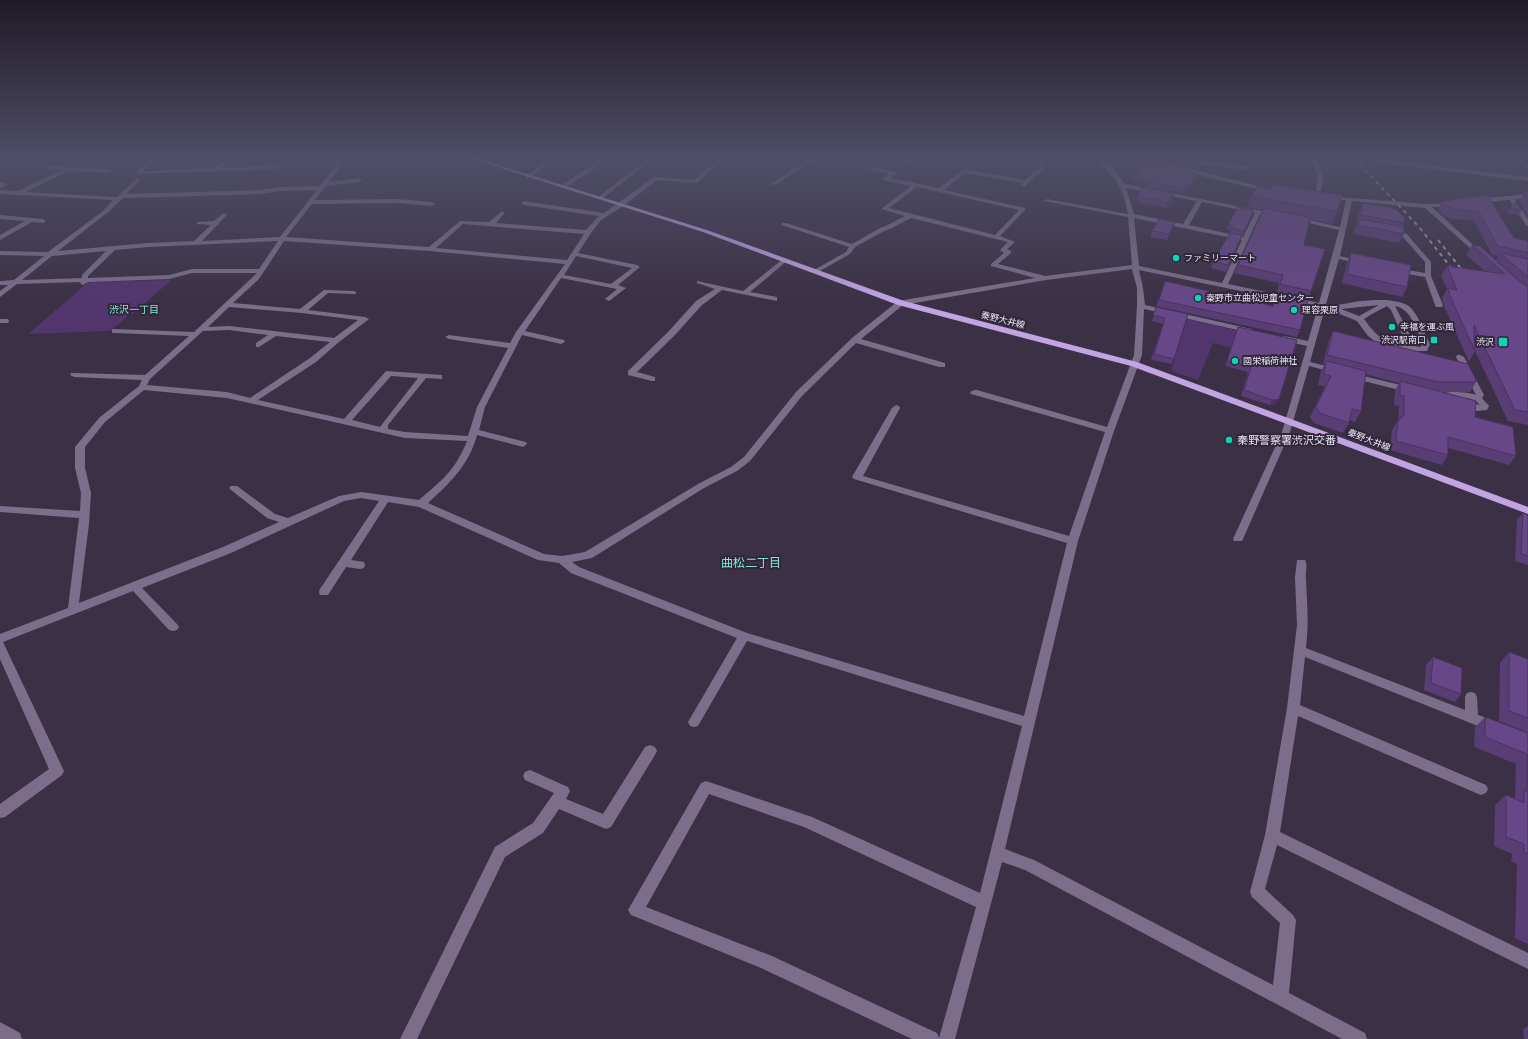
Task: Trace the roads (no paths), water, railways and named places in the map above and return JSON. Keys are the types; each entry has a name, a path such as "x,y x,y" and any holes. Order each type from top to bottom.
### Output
{"main road":[{"name":"秦野大井線","path":"626,206 704,231 901,303 1134,364 1528,511"}],"street":[{"path":"0,295 110,206"},
{"path":"73,610 84,524 86,493 80,468 80,448 102,420 142,387 147,378 199,332 262,271 282,239 307,206"},
{"path":"547,206 604,215"},
{"path":"421,504 450,478 464,459 474,436 481,408 520,332 560,276 588,232 604,215 618,206"},
{"path":"886,206 884,208 910,216 1012,242 1003,250 1009,252 993,265 1046,278"},
{"path":"996,237 1023,208 1016,206"},
{"path":"1077,206 1185,226 1246,239"},
{"path":"947,1039 985,903 1073,541 1138,354 1141,306 1135,267 1129,206"},
{"path":"1185,226 1197,206"},
{"path":"1232,206 1281,217"},
{"path":"1238,539 1286,432 1321,305 1346,225 1348,206"},
{"path":"1429,206 1488,259"},
{"path":"1517,206 1528,224"},
{"path":"1224,285 1258,212"},
{"path":"491,224 502,214"},
{"path":"196,243 224,215"},
{"path":"816,272 848,253 854,246 882,229 888,228 910,216"},
{"path":"0,217 43,221"},
{"path":"0,238 30,220"},
{"path":"1296,220 1346,225"},
{"path":"430,249 462,222 588,232"},
{"path":"199,223 216,223"},
{"path":"784,224 854,246"},
{"path":"1384,230 1404,234 1428,262 1428,276 1439,305"},
{"path":"0,253 50,254 113,248 282,239 430,249 569,262"},
{"path":"86,280 84,276 113,248"},
{"path":"574,254 639,265 612,286"},
{"path":"1336,257 1368,264"},
{"path":"744,293 785,260"},
{"path":"0,640 227,550 342,498 361,495 421,504 542,557 562,560 588,555 701,486 734,470 747,459 799,394 855,340 901,303 1046,278 1135,267 1334,308 1360,319 1375,338 1391,344 1415,349 1424,349 1426,344 1410,311 1401,305 1372,302 1334,308"},
{"path":"1390,268 1428,276"},
{"path":"0,283 144,276 169,277 192,271 262,271"},
{"path":"560,276 623,288 609,299"},
{"path":"80,286 86,280"},
{"path":"699,282 774,299"},
{"path":"624,380 672,333 699,303 721,288"},
{"path":"302,311 326,291 354,293"},
{"path":"1360,319 1369,312 1388,303"},
{"path":"1388,303 1394,309 1408,339 1408,342 1406,343 1391,344"},
{"path":"228,305 302,311 365,319 336,340 313,360 252,400"},
{"path":"1141,306 1262,333"},
{"path":"116,331 199,332 229,328 336,340"},
{"path":"520,332 561,342"},
{"path":"260,345 275,333"},
{"path":"449,337 513,346"},
{"path":"1277,337 1310,344"},
{"path":"855,340 942,365"},
{"path":"1460,357 1480,395 1477,398"},
{"path":"1305,363 1417,392"},
{"path":"346,422 389,373 440,377"},
{"path":"631,373 652,379"},
{"path":"74,375 147,378"},
{"path":"384,431 384,425 424,376"},
{"path":"142,387 227,395 405,435 474,436 522,444"},
{"path":"974,392 1110,431"},
{"path":"1465,395 1477,398 1483,402 1485,406 1484,408 1477,408 1432,396 1465,395"},
{"path":"896,408 857,477 1073,541"},
{"path":"234,488 271,516 289,522"},
{"path":"324,592 386,498"},
{"path":"0,509 84,515"},
{"path":"562,560 575,570 744,636 1029,723"},
{"path":"344,563 360,565"},
{"path":"1280,997 1288,920 1257,892 1272,835 1293,708 1303,625 1300,577 1301,563"},
{"path":"135,586 173,627"},
{"path":"694,722 744,636"},
{"path":"0,646 57,771 0,812"},
{"path":"1299,650 1505,731"},
{"path":"1471,697 1472,717"},
{"path":"1293,708 1481,789"},
{"path":"556,801 606,822 650,750"},
{"path":"408,1039 500,852 538,828 563,791 530,776"},
{"path":"931,1039 766,962 636,910 706,788 807,822 985,903"},
{"path":"1272,835 1528,961"},
{"path":"997,853 1029,865 1359,1039"},
{"path":"0,1030 14,1039"}],"railway":[{"path":"1400,206 1419,227 1457,275"},
{"path":"1438,240 1467,276"}],"place":[{"name":"ファミリーマート","path":"1176,258"},
{"name":"秦野市立曲松児童センター","path":"1198,298"},
{"name":"理容栗原","path":"1294,310"},
{"name":"幸福を運ぶ風","path":"1392,327"},
{"name":"渋沢駅南口","path":"1434,340"},
{"name":"渋沢","path":"1503,342"},
{"name":"國栄稲荷神社","path":"1235,361"},
{"name":"秦野警察署渋沢交番","path":"1229,440"}],"district":[{"name":"渋沢一丁目","path":"134,309"},
{"name":"曲松二丁目","path":"751,563"}]}
